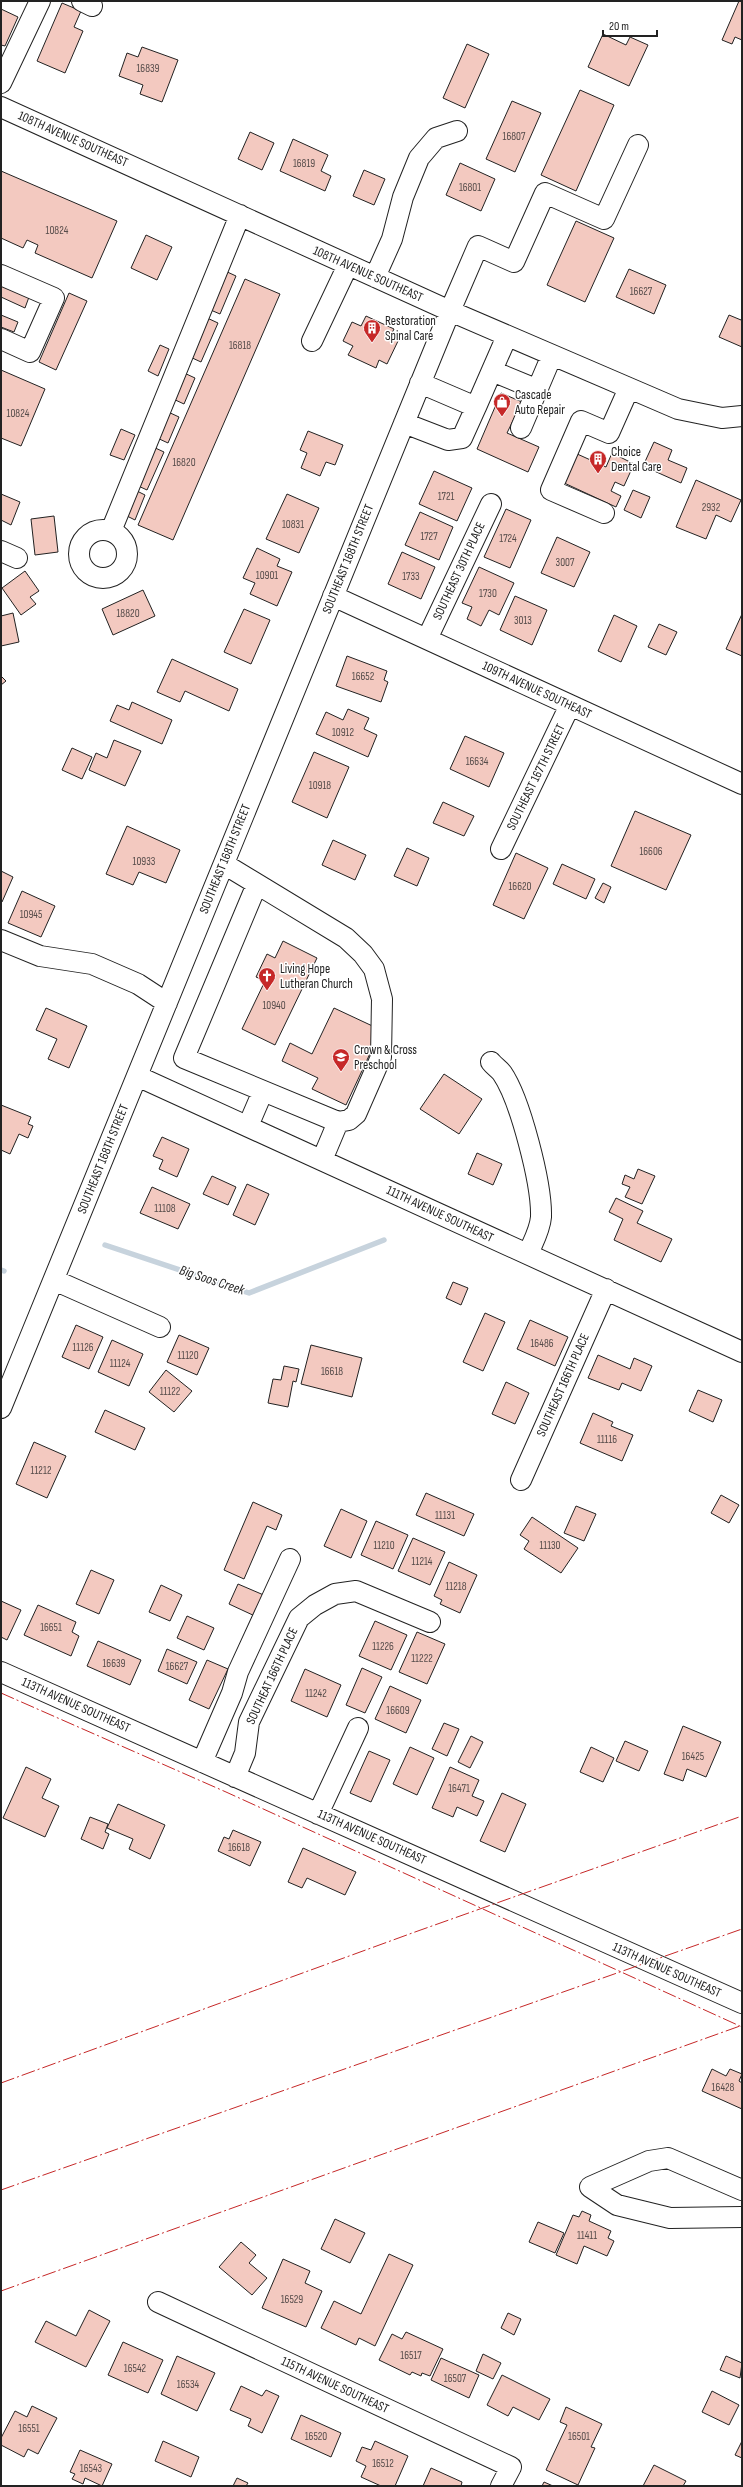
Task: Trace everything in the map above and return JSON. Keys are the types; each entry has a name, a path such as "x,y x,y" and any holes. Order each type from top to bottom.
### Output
{"street":[{"path":"1,83 40,1"},
{"name":"108TH AVENUE SOUTHEAST","path":"1,106 450,311 678,409 722,418 742,416"},
{"path":"375,277 392,239 403,197 418,158 436,138 457,131"},
{"name":"SOUTHEAST 168TH STREET","path":"1,1408 420,383 478,246 514,262 545,193 604,219 638,145"},
{"path":"112,531 240,215"},
{"path":"312,341 348,265"},
{"path":"1,275 54,298 30,352 1,339"},
{"path":"404,423 448,440 462,438 507,336"},
{"path":"521,428 552,356"},
{"path":"492,370 538,390"},
{"path":"420,383 476,407"},
{"path":"604,513 551,490 581,421 609,433 629,388"},
{"name":"SOUTHEAST 30TH PLACE","path":"427,639 491,504"},
{"name":"109TH AVENUE SOUTHEAST","path":"333,596 742,784"},
{"name":"SOUTHEAST 167TH STREET","path":"501,849 570,705"},
{"path":"224,864 257,884 346,938 363,954 374,969 382,999 381,1057 356,1114 350,1120 338,1122 184,1058 257,884"},
{"path":"1,940 40,956 92,964 138,984 167,1003"},
{"path":"491,1062 501,1071 513,1094 538,1182 541,1217 539,1231 528,1254"},
{"name":"111TH AVENUE SOUTHEAST","path":"137,1076 742,1352"},
{"path":"248,1126 263,1091"},
{"path":"322,1160 338,1122"},
{"path":"54,1280 160,1327"},
{"name":"SOUTHEAST 166TH PLACE","path":"521,1480 606,1290"},
{"path":"202,1762 232,1693 238,1672 290,1559"},
{"name":"SOUTHEAT 166TH PLACE","path":"235,1777 245,1753 249,1722 300,1618 316,1605 335,1594 356,1591 430,1622"},
{"name":"113TH AVENUE SOUTHEAST","path":"1,1672 742,2003"},
{"path":"318,1814 358,1728"},
{"path":"742,2190 668,2158 649,2161 590,2187 618,2204 670,2218 742,2217"},
{"name":"115TH AVENUE SOUTHEAST","path":"158,2302 511,2467 502,2486"}],"building":[{"path":"739,1 742,1 742,40 735,37 732,44 722,40"},
{"path":"62,3 81,11 74,27 83,31 65,73 37,61"},
{"path":"1,9 18,17 5,46 1,45"},
{"path":"603,34 626,45 630,37 648,45 629,86 588,67"},
{"path":"467,44 489,54 465,108 443,98"},
{"path":"142,47 178,60 162,102 140,94 143,85 119,76 127,53 138,57"},
{"path":"580,90 614,105 576,191 541,175"},
{"path":"512,101 541,113 515,172 486,159"},
{"path":"250,132 274,143 262,170 238,159"},
{"path":"293,139 328,155 321,171 331,176 325,191 280,171"},
{"path":"460,163 495,179 481,211 446,195"},
{"path":"364,170 385,179 374,205 353,196"},
{"path":"1,171 117,221 92,278 35,253 38,245 27,240 23,248 1,238"},
{"path":"576,221 614,238 585,302 547,285"},
{"path":"146,235 172,247 157,280 131,268"},
{"path":"629,269 666,285 654,314 616,297"},
{"path":"223,270 236,276 220,314 206,308"},
{"path":"245,279 280,294 173,540 138,525"},
{"path":"1,285 29,297 25,308 1,297"},
{"path":"69,293 87,301 56,370 39,362"},
{"path":"1,315 18,322 14,332 1,327"},
{"path":"729,315 741,320 742,318 742,347 719,337"},
{"name":"Restoration Spinal Care","path":"366,316 394,329 391,335 399,339 387,364 379,360 376,368 348,355 353,346 343,341 352,322 361,326"},
{"path":"205,317 218,323 201,362 188,356"},
{"path":"160,345 169,349 158,376 148,371"},
{"path":"1,370 45,389 21,446 1,438"},
{"path":"182,372 195,378 184,404 171,398"},
{"name":"Cascade Auto Repair","path":"501,393 522,402 507,433 539,447 528,472 477,449"},
{"path":"166,411 179,417 168,443 155,437"},
{"path":"121,429 135,435 124,460 110,455"},
{"path":"308,431 343,445 335,465 326,462 320,476 301,468 307,453 300,450"},
{"path":"654,442 672,450 668,460 687,468 681,483 643,466"},
{"path":"151,446 164,452 147,490 134,484"},
{"name":"Choice Dental Care","path":"575,453 606,467 612,453 634,464 624,486 615,482 611,491 621,496 616,507 562,482"},
{"path":"434,471 472,488 457,521 419,504"},
{"path":"696,480 741,500 731,522 716,515 706,539 676,527"},
{"path":"133,489 145,495 135,520 123,514"},
{"path":"633,490 650,497 641,518 624,510"},
{"path":"1,494 20,502 11,525 1,520"},
{"path":"287,494 319,508 299,553 266,539"},
{"path":"506,509 531,520 510,568 484,557"},
{"path":"420,512 453,527 439,560 405,545"},
{"path":"54,516 58,552 35,555 31,519"},
{"path":"557,537 590,552 574,587 541,573"},
{"path":"257,548 280,559 277,566 292,572 277,606 250,594 255,583 243,578"},
{"path":"402,552 435,567 421,599 388,584"},
{"path":"479,567 514,583 499,615 489,610 481,626 467,619 472,607 462,603"},
{"path":"25,571 39,591 30,597 36,604 21,615 2,588"},
{"path":"143,590 155,616 113,635 102,609"},
{"path":"515,596 547,610 532,645 500,630"},
{"path":"244,609 270,620 251,664 224,652"},
{"path":"13,613 19,642 1,646 1,616"},
{"path":"742,614 742,656 726,649"},
{"path":"614,615 637,626 621,662 598,651"},
{"path":"659,624 677,632 666,655 648,647"},
{"path":"347,656 387,671 384,680 388,682 381,702 336,686"},
{"path":"172,659 238,689 229,711 185,691 180,702 157,692"},
{"path":"1,676 6,681 1,685"},
{"path":"132,702 172,720 162,744 110,721 117,705 129,710"},
{"path":"348,709 369,718 364,729 377,735 368,757 316,734 326,712 343,720"},
{"path":"465,736 504,753 489,787 450,769"},
{"path":"114,740 141,751 125,786 89,770 96,753 107,758"},
{"path":"72,748 92,757 82,779 62,770"},
{"path":"314,752 349,767 327,818 292,802"},
{"path":"443,802 474,816 464,836 433,823"},
{"path":"635,811 691,835 666,890 611,866"},
{"path":"127,826 180,850 166,883 139,872 133,885 106,874"},
{"path":"333,840 366,855 355,880 322,865"},
{"path":"407,848 429,858 417,886 394,876"},
{"path":"516,853 548,868 524,919 493,905"},
{"path":"562,864 595,879 586,899 553,884"},
{"path":"1,871 13,877 2,902 1,902"},
{"path":"603,883 611,887 604,903 595,898"},
{"path":"22,891 55,906 41,937 8,923"},
{"path":"283,941 317,958 275,1045 242,1029 265,981 256,977 267,954 275,958"},
{"path":"46,1008 87,1026 69,1068 48,1059 57,1039 36,1030"},
{"path":"334,1008 381,1030 346,1105 312,1089 318,1078 282,1061 290,1043 312,1054"},
{"path":"444,1074 482,1099 459,1134 420,1109"},
{"path":"1,1105 31,1117 28,1124 33,1126 28,1138 19,1134 10,1154 1,1150"},
{"path":"162,1137 189,1149 177,1177 159,1169 163,1160 153,1156"},
{"path":"477,1153 502,1164 493,1185 468,1174"},
{"path":"638,1169 655,1176 642,1204 625,1197 630,1187 622,1184 625,1175 634,1179"},
{"path":"212,1176 236,1187 228,1205 203,1194"},
{"path":"247,1184 269,1194 255,1225 233,1215"},
{"path":"152,1187 190,1204 178,1229 140,1213"},
{"path":"616,1198 643,1211 637,1223 672,1239 661,1262 614,1240 623,1219 609,1212"},
{"path":"453,1282 468,1288 461,1305 446,1298"},
{"path":"485,1313 505,1322 483,1371 463,1362"},
{"path":"530,1320 568,1337 555,1366 517,1349"},
{"path":"76,1325 103,1337 89,1369 62,1357"},
{"path":"179,1335 209,1348 197,1375 167,1362"},
{"path":"112,1340 143,1354 129,1386 98,1372"},
{"path":"311,1345 362,1358 352,1397 301,1384"},
{"path":"598,1355 630,1369 634,1358 652,1366 641,1391 622,1383 619,1390 588,1378"},
{"path":"284,1366 299,1369 296,1382 293,1381 288,1407 268,1403 273,1379 281,1380"},
{"path":"166,1370 192,1391 174,1412 149,1392"},
{"path":"506,1382 529,1393 515,1424 492,1414"},
{"path":"698,1390 722,1400 713,1422 689,1411"},
{"path":"105,1410 145,1428 135,1450 95,1432"},
{"path":"593,1413 613,1422 611,1426 633,1435 622,1461 580,1443"},
{"path":"34,1442 66,1456 47,1498 16,1484"},
{"path":"426,1493 474,1514 464,1536 416,1515"},
{"path":"721,1495 739,1505 729,1523 711,1513"},
{"path":"253,1502 282,1515 276,1530 267,1526 244,1579 224,1570"},
{"path":"576,1506 596,1514 584,1541 564,1533"},
{"path":"341,1509 367,1521 351,1558 324,1546"},
{"path":"532,1517 578,1548 561,1573 524,1549 529,1541 520,1535"},
{"path":"376,1521 408,1535 393,1569 361,1555"},
{"path":"413,1538 445,1552 430,1585 398,1571"},
{"path":"449,1562 477,1575 460,1613 440,1604 442,1600 434,1596"},
{"path":"91,1570 114,1580 99,1614 76,1604"},
{"path":"238,1584 266,1596 257,1617 229,1604"},
{"path":"161,1585 182,1595 170,1621 149,1612"},
{"path":"1,1601 21,1610 7,1640 1,1637"},
{"path":"38,1605 76,1622 72,1632 79,1636 71,1656 24,1635"},
{"path":"187,1616 214,1628 204,1650 177,1638"},
{"path":"375,1621 407,1635 391,1670 359,1656"},
{"path":"417,1632 445,1644 427,1684 399,1672"},
{"path":"98,1641 141,1660 130,1685 87,1666"},
{"path":"167,1649 197,1662 187,1684 158,1671"},
{"path":"207,1660 228,1669 209,1709 189,1700"},
{"path":"362,1668 382,1677 365,1713 346,1705"},
{"path":"305,1669 341,1685 327,1717 291,1701"},
{"path":"390,1686 421,1700 406,1733 375,1719"},
{"path":"444,1723 459,1729 447,1756 432,1749"},
{"path":"683,1726 721,1742 706,1777 687,1769 683,1781 664,1774"},
{"path":"471,1736 483,1742 470,1768 458,1762"},
{"path":"625,1741 648,1751 639,1771 616,1761"},
{"path":"410,1747 434,1758 417,1795 393,1784"},
{"path":"591,1747 614,1758 603,1782 580,1772"},
{"path":"369,1751 390,1760 371,1802 350,1793"},
{"path":"26,1767 51,1779 42,1798 59,1806 45,1837 3,1818"},
{"path":"450,1767 479,1780 472,1796 484,1801 477,1816 457,1807 453,1817 432,1808"},
{"path":"502,1793 526,1804 505,1852 480,1841"},
{"path":"118,1804 165,1825 150,1859 129,1849 133,1839 107,1828"},
{"path":"90,1817 108,1824 105,1832 109,1834 103,1849 81,1839"},
{"path":"233,1830 261,1842 250,1866 218,1851 224,1837 229,1839"},
{"path":"303,1848 356,1872 345,1895 307,1878 302,1888 288,1882"},
{"path":"712,2069 726,2076 730,2069 742,2074 739,2081 742,2083 742,2109 702,2091"},
{"path":"582,2211 591,2215 589,2221 611,2231 608,2238 614,2241 607,2256 584,2246 577,2264 556,2255 573,2215 579,2217"},
{"path":"335,2219 365,2233 350,2263 321,2249"},
{"path":"538,2222 564,2233 555,2253 529,2242"},
{"path":"241,2242 256,2255 249,2263 267,2278 252,2295 219,2267"},
{"path":"389,2254 413,2265 375,2346 359,2338 356,2345 321,2328 334,2301 361,2314"},
{"path":"283,2259 310,2271 305,2283 322,2291 306,2327 262,2308"},
{"path":"89,2310 110,2321 86,2367 35,2342 46,2321 76,2336"},
{"path":"508,2313 521,2319 514,2335 501,2328"},
{"path":"406,2332 443,2349 430,2376 422,2373 421,2376 412,2372 410,2375 379,2360 392,2334 402,2339"},
{"path":"123,2342 163,2360 148,2393 108,2375"},
{"path":"483,2354 501,2363 493,2379 476,2371"},
{"path":"177,2356 215,2373 197,2411 161,2394"},
{"path":"726,2356 742,2363 740,2378 720,2370"},
{"path":"441,2358 479,2375 469,2398 431,2380"},
{"path":"502,2375 550,2399 539,2420 513,2407 508,2416 487,2405"},
{"path":"241,2386 262,2396 266,2390 279,2396 262,2433 248,2426 251,2419 230,2410"},
{"path":"712,2391 739,2405 729,2425 702,2412"},
{"path":"32,2406 57,2418 38,2454 28,2449 24,2457 1,2445 1,2438 15,2411 27,2417"},
{"path":"566,2407 602,2424 591,2447 595,2448 578,2485 546,2470 567,2425 560,2422"},
{"path":"301,2415 341,2433 331,2457 291,2439"},
{"path":"163,2441 199,2457 191,2477 155,2461"},
{"path":"375,2441 408,2456 395,2486 381,2486 361,2477 366,2466 356,2461 362,2447 371,2450"},
{"path":"742,2441 742,2458 735,2455"},
{"path":"80,2450 112,2464 102,2486 85,2478 83,2484 72,2479 75,2474 70,2472"},
{"path":"654,2465 686,2481 683,2486 643,2486"},
{"path":"431,2468 462,2482 461,2486 423,2486"},
{"path":"237,2478 248,2483 246,2486 233,2486"},
{"path":"544,2482 553,2486 542,2486"}],"waterway":[{"name":"Big Soos Creek","path":"105,1245 249,1293 384,1240"}],"power":[{"path":"1,1693 226,1792 742,2027"},
{"path":"1,2083 415,1932 742,1816"},
{"path":"1,2190 742,1929"},
{"path":"1,2291 740,2026"}],"place":[{"name":"Restoration Spinal Care","path":"372,343"},
{"name":"Cascade Auto Repair","path":"502,417"},
{"name":"Choice Dental Care","path":"598,474"},
{"name":"Living Hope Lutheran Church","path":"267,991"},
{"name":"Crown & Cross Preschool","path":"341,1072"}]}
